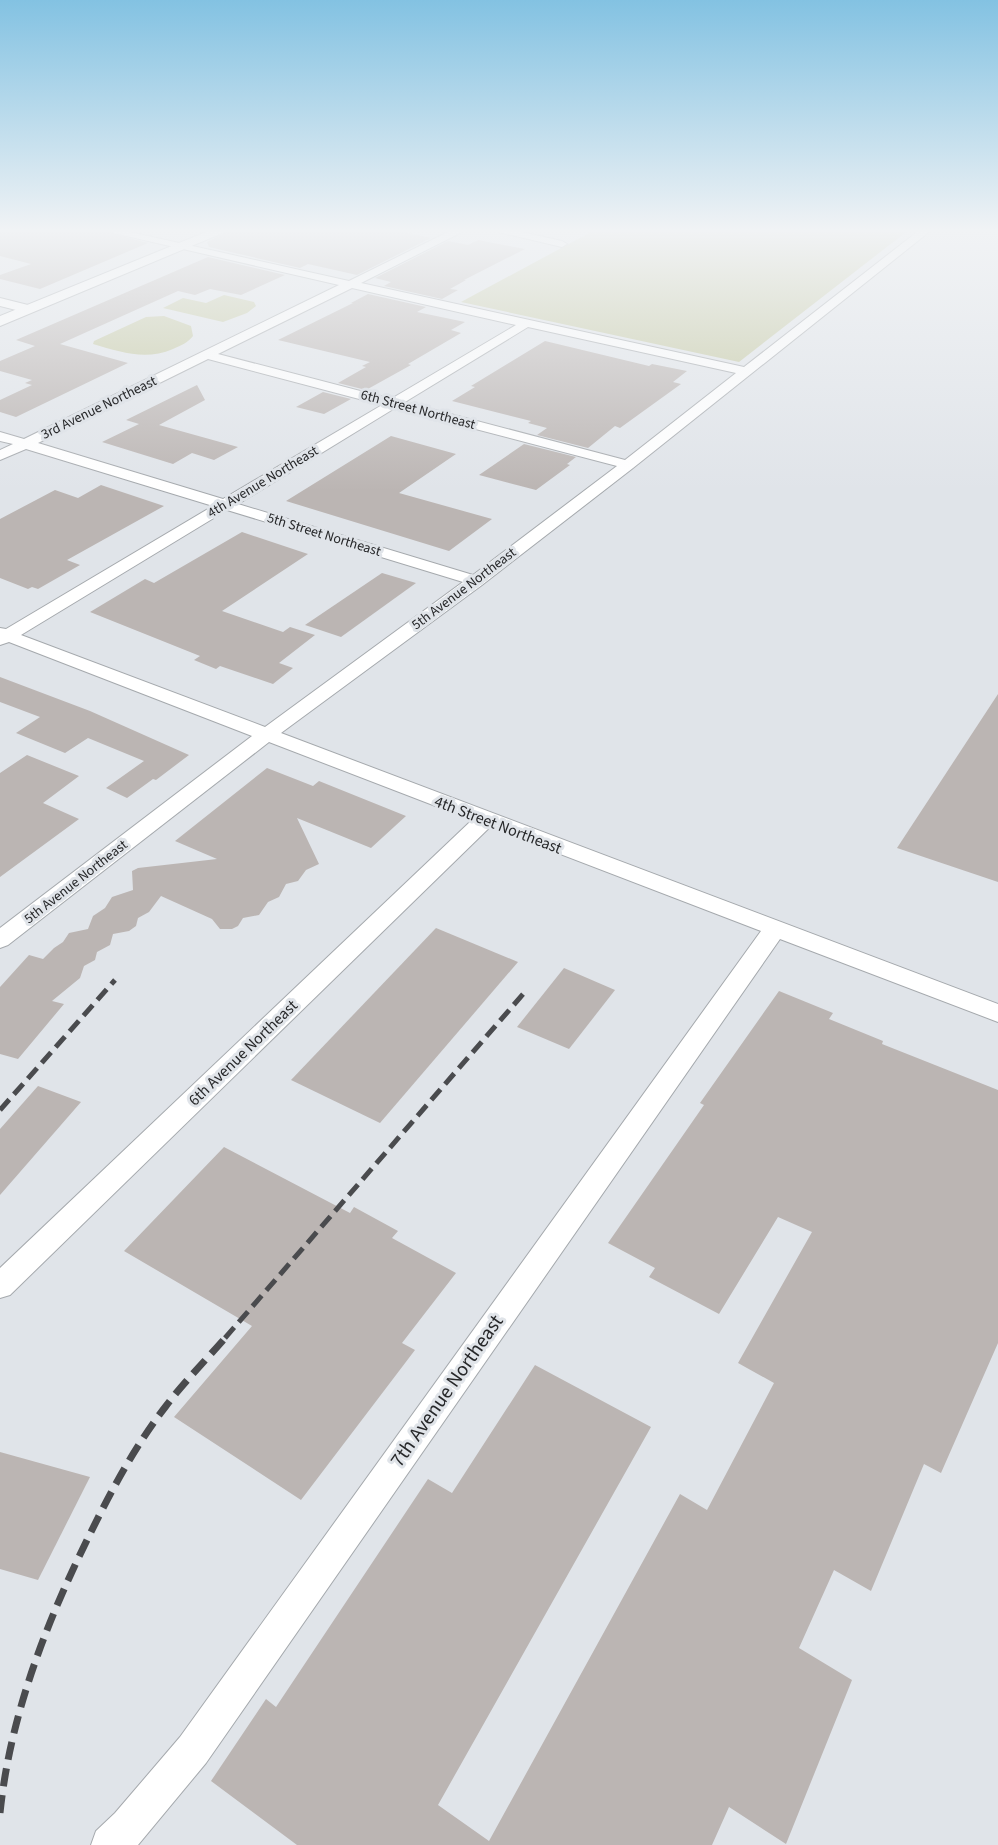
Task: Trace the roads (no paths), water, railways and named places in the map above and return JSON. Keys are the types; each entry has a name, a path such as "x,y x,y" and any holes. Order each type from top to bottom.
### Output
{"street":[{"name":"3rd Avenue Northeast","path":"0,456 282,318"},
{"path":"504,318 747,372"},
{"name":"5th Avenue Northeast","path":"0,940 266,735 476,581 815,318"},
{"name":"4th Avenue Northeast","path":"2,637 527,323"},
{"name":"6th Street Northeast","path":"208,355 628,465"},
{"name":"5th Street Northeast","path":"0,436 476,581"},
{"name":"4th Street Northeast","path":"2,637 998,1013"},
{"name":"6th Avenue Northeast","path":"0,1286 485,820"},
{"name":"7th Avenue Northeast","path":"110,1845 129,1827 192,1750 775,928"}],"railway":[{"path":"0,1110 115,980"},
{"path":"225,1338 524,993"},
{"path":"0,1813 12,1741 21,1706 45,1636 73,1569 97,1519 144,1437 173,1397 226,1337"}]}
